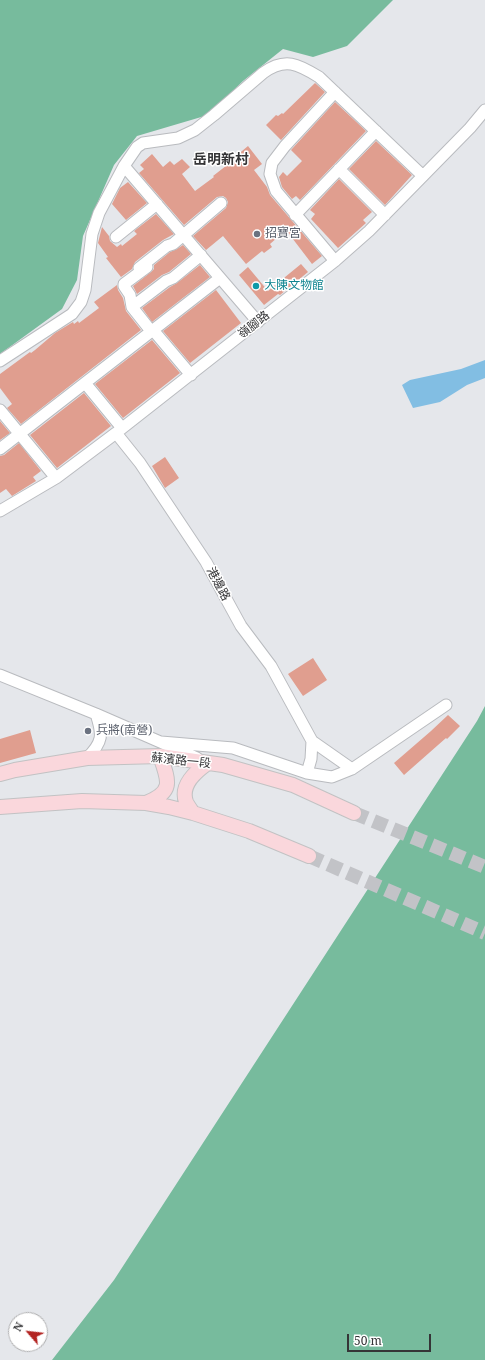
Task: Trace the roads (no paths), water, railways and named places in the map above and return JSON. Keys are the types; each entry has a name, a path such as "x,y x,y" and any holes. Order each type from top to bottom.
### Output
{"main road":[{"name":"蘇濱路一段","path":"0,774 15,770 87,758 161,750 208,764 224,764 293,784 354,813"},
{"path":"146,803 163,794 168,783 161,750"},
{"path":"193,814 186,802 184,793 187,783 200,769 208,764"},
{"path":"0,807 82,801 146,803 169,807 249,832 309,856"}],"street":[{"path":"0,361 72,314 81,302 85,290 95,224 102,206 133,152 143,143 178,138 195,130 263,73 281,63 304,68 319,77 423,176"},
{"path":"335,92 286,146 271,166 270,174 276,191 335,262"},
{"name":"嶺腳路","path":"0,512 56,478 335,262 385,215 485,110"},
{"path":"295,214 376,131"},
{"path":"124,166 258,322"},
{"path":"339,169 385,215"},
{"path":"139,268 167,246 174,244 221,203"},
{"path":"116,237 157,204"},
{"path":"132,307 166,281 173,278 201,255"},
{"path":"157,259 124,284 124,286 130,295 132,307 191,375"},
{"path":"0,449 220,278"},
{"name":"港邊路","path":"85,383 119,430 206,562 241,626 270,666 312,741"},
{"path":"0,410 56,478"},
{"path":"0,675 96,714 161,750 233,748 307,773 332,777 352,769 446,705"},
{"path":"87,758 96,749 101,736 100,725 96,714"},
{"path":"312,741 352,769"},
{"path":"307,773 311,759 312,741"}],"water":[{"path":"485,360 485,378 467,385 440,402 413,408 402,385 410,380 461,369"}],"tunnel":[{"path":"354,813 485,867"},
{"path":"309,856 485,933"}],"place":[{"name":"招寶宮","path":"257,234"},
{"name":"大陳文物館","path":"256,286"},
{"name":"兵將(南營)","path":"88,731"}],"district":[{"name":"岳明新村","path":"221,160"}]}
